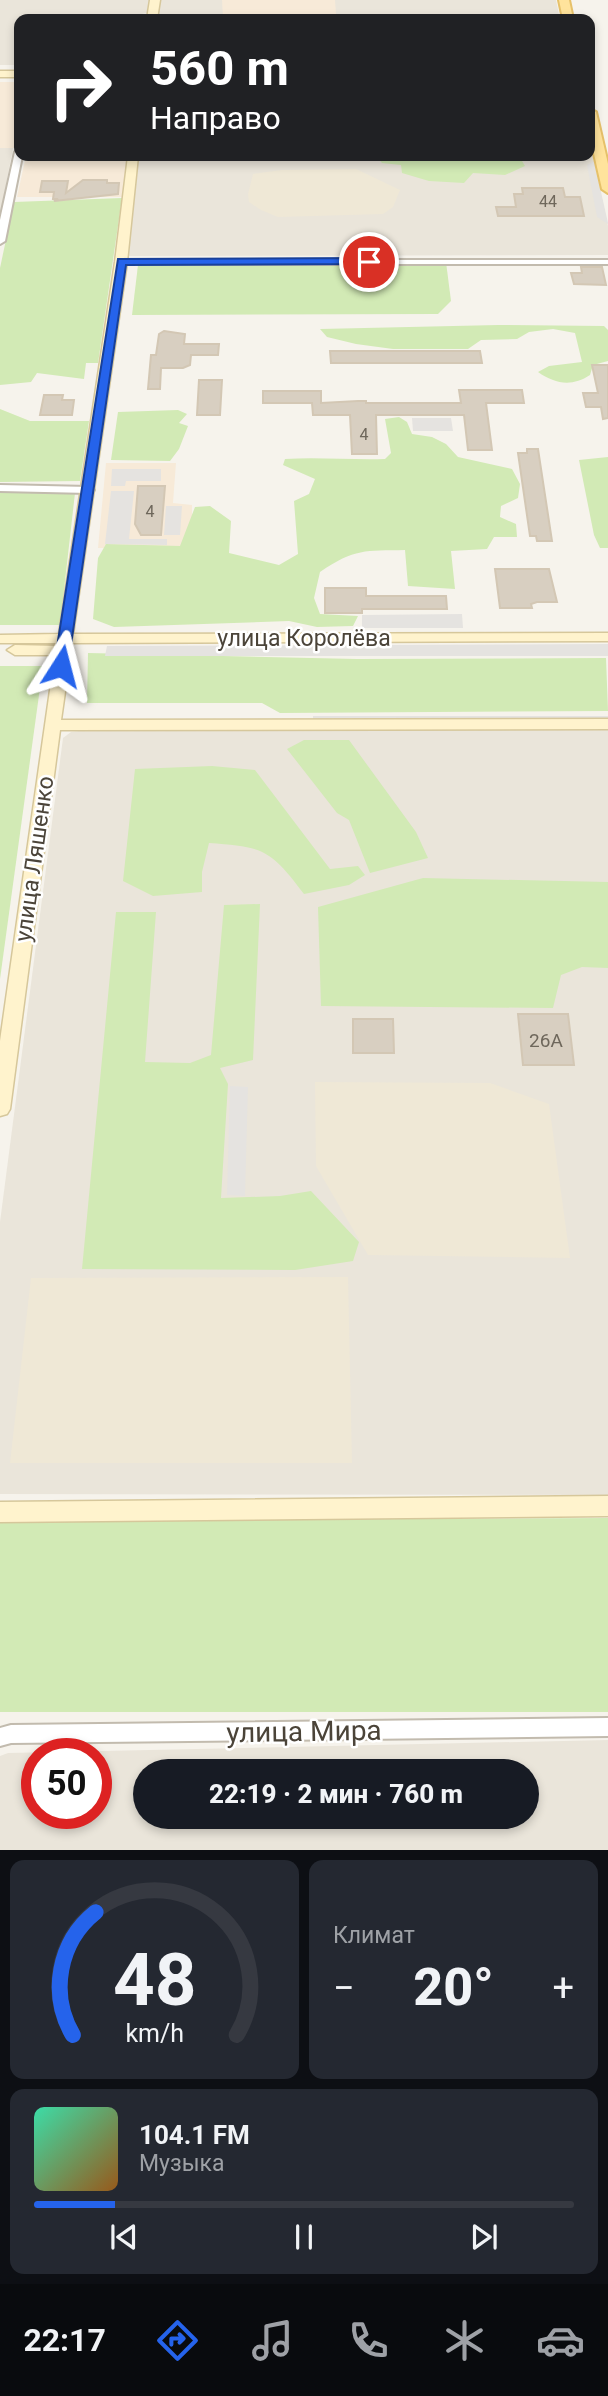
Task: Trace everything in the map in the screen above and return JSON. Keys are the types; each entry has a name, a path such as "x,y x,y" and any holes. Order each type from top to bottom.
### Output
{"main road":[{"path":"595,133 608,188"},
{"name":"улица Ляшенко","path":"0,1109 121,262 132,161"},
{"name":"улица Королёва","path":"0,650 65,645 608,637"},
{"name":"улица Королёва","path":"0,639 65,645"},
{"path":"53,725 608,724"},
{"path":"0,1512 608,1506"}],"street":[{"path":"0,241 17,161"},
{"path":"121,262 608,261"},
{"path":"0,488 89,490"},
{"name":"улица Мира","path":"0,1737 11,1734 608,1727"}],"shaded area":[{"path":"0,0 149,0 147,13 142,14 14,14 14,65 0,65"},
{"path":"159,0 556,0 559,14 157,14"},
{"path":"222,0 335,0 336,14 223,14"},
{"path":"0,82 14,82 14,148 0,148"},
{"path":"0,148 13,148 0,216"},
{"path":"25,161 127,161 123,197 17,197"},
{"path":"138,161 594,161 608,226 608,255 127,256"},
{"path":"594,161 608,224 597,217 587,165"},
{"path":"356,169 400,190 393,207 383,214 278,217 249,202 248,194 253,174 282,170"},
{"path":"412,418 451,418 453,431 413,431"},
{"path":"106,463 176,463 173,503 192,505 192,548 98,548"},
{"path":"112,469 161,469 161,481 126,481 125,486 111,486"},
{"path":"111,491 134,491 129,539 167,539 167,545 105,544"},
{"path":"166,506 182,506 180,535 164,535"},
{"path":"462,614 463,628 362,628 362,615"},
{"path":"608,644 608,656 105,656 107,646"},
{"path":"313,716 608,716 608,723 313,724"},
{"path":"608,729 608,1495 0,1494 0,1222 63,738 71,732 86,730"},
{"path":"315,1082 490,1083 549,1104 570,1258 368,1255 316,1166"},
{"path":"230,1086 248,1087 245,1196 227,1195"},
{"path":"348,1277 352,1463 10,1463 31,1278"},
{"path":"608,1740 608,1850 0,1850 0,1756 21,1753 21,1829 112,1829 112,1751"}],"green space":[{"path":"380,161 522,161 525,166 505,175 473,173 464,183 429,181 402,173 401,165"},
{"path":"122,198 98,363 86,363 84,379 37,373 31,382 0,385 0,268 14,202"},
{"path":"446,262 451,301 438,314 132,315 138,265"},
{"path":"498,325 604,326 608,330 608,361 593,365 590,375 577,381 551,379 538,372 549,366 582,362 575,333 553,329 529,332 517,339 481,340 468,349 393,349 327,337 320,329"},
{"path":"0,409 30,421 89,421 80,481 0,482"},
{"path":"178,410 187,414 179,423 188,426 179,449 170,461 111,460 118,412"},
{"path":"399,417 407,422 412,434 432,437 446,444 458,457 512,469 520,484 518,498 501,506 500,517 516,524 517,537 494,537 487,549 451,551 455,589 408,586 405,550 370,551 342,559 320,572 314,598 320,614 358,616 353,626 317,627 289,621 114,627 93,619 98,558 106,544 180,546 195,507 210,506 231,521 229,553 279,565 298,554 294,501 309,494 315,479 283,465 285,459 385,459 391,453 385,419"},
{"path":"608,457 608,548 600,548 594,535 579,460"},
{"path":"0,492 75,493 60,625 0,625"},
{"path":"88,653 357,659 606,658 608,711 280,713 262,703 87,703"},
{"path":"0,666 43,666 0,979"},
{"path":"304,740 349,740 416,832 428,858 370,873 349,820 337,813 287,749"},
{"path":"212,766 255,770 330,869 358,866 365,875 349,885 304,894 283,868 264,853 242,846 209,843 202,872 202,892 153,896 123,881 135,769"},
{"path":"423,878 608,882 608,968 582,967 561,975 553,1008 321,1006 318,907"},
{"path":"260,904 253,1060 220,1068 228,1084 221,1198 280,1196 311,1191 359,1242 353,1261 295,1270 82,1269 116,912 156,912 145,1062 190,1063 211,1055 224,905"},
{"path":"608,1518 608,1712 0,1712 0,1521"}],"building":[{"path":"83,180 119,183 118,194 54,201 58,199 53,199 54,192 40,192 42,181 68,181 66,193"},
{"path":"522,188 563,188 565,197 580,197 584,216 498,216 496,207 516,207 514,194 523,194"},
{"path":"581,267 602,267 606,285 574,284 571,273 582,273"},
{"path":"164,331 185,334 184,344 219,344 218,355 191,355 190,365 183,368 161,368 160,389 148,389 151,355 156,355 159,334"},
{"path":"330,351 480,351 482,363 331,363"},
{"path":"592,365 608,365 608,418 603,419 601,407 586,407 583,393 598,393"},
{"path":"199,380 222,380 220,415 197,415"},
{"path":"459,390 522,390 524,403 486,403 492,450 468,450 464,415 376,415 377,454 352,454 350,415 313,415 312,403 263,403 263,391 321,391 321,403 461,403"},
{"path":"44,395 63,395 62,400 74,400 72,415 40,415"},
{"path":"527,449 538,449 552,541 537,541 536,536 530,536 518,453 527,453"},
{"path":"138,486 165,486 161,535 141,535 135,524"},
{"path":"495,569 549,569 557,602 537,602 531,604 532,608 500,608"},
{"path":"325,588 366,588 366,596 446,596 447,609 362,609 362,613 325,613"},
{"path":"518,1014 568,1014 574,1065 523,1065"},
{"path":"353,1019 393,1019 394,1053 353,1053"}],"route":[{"path":"61,666 121,262 369,262"}]}
